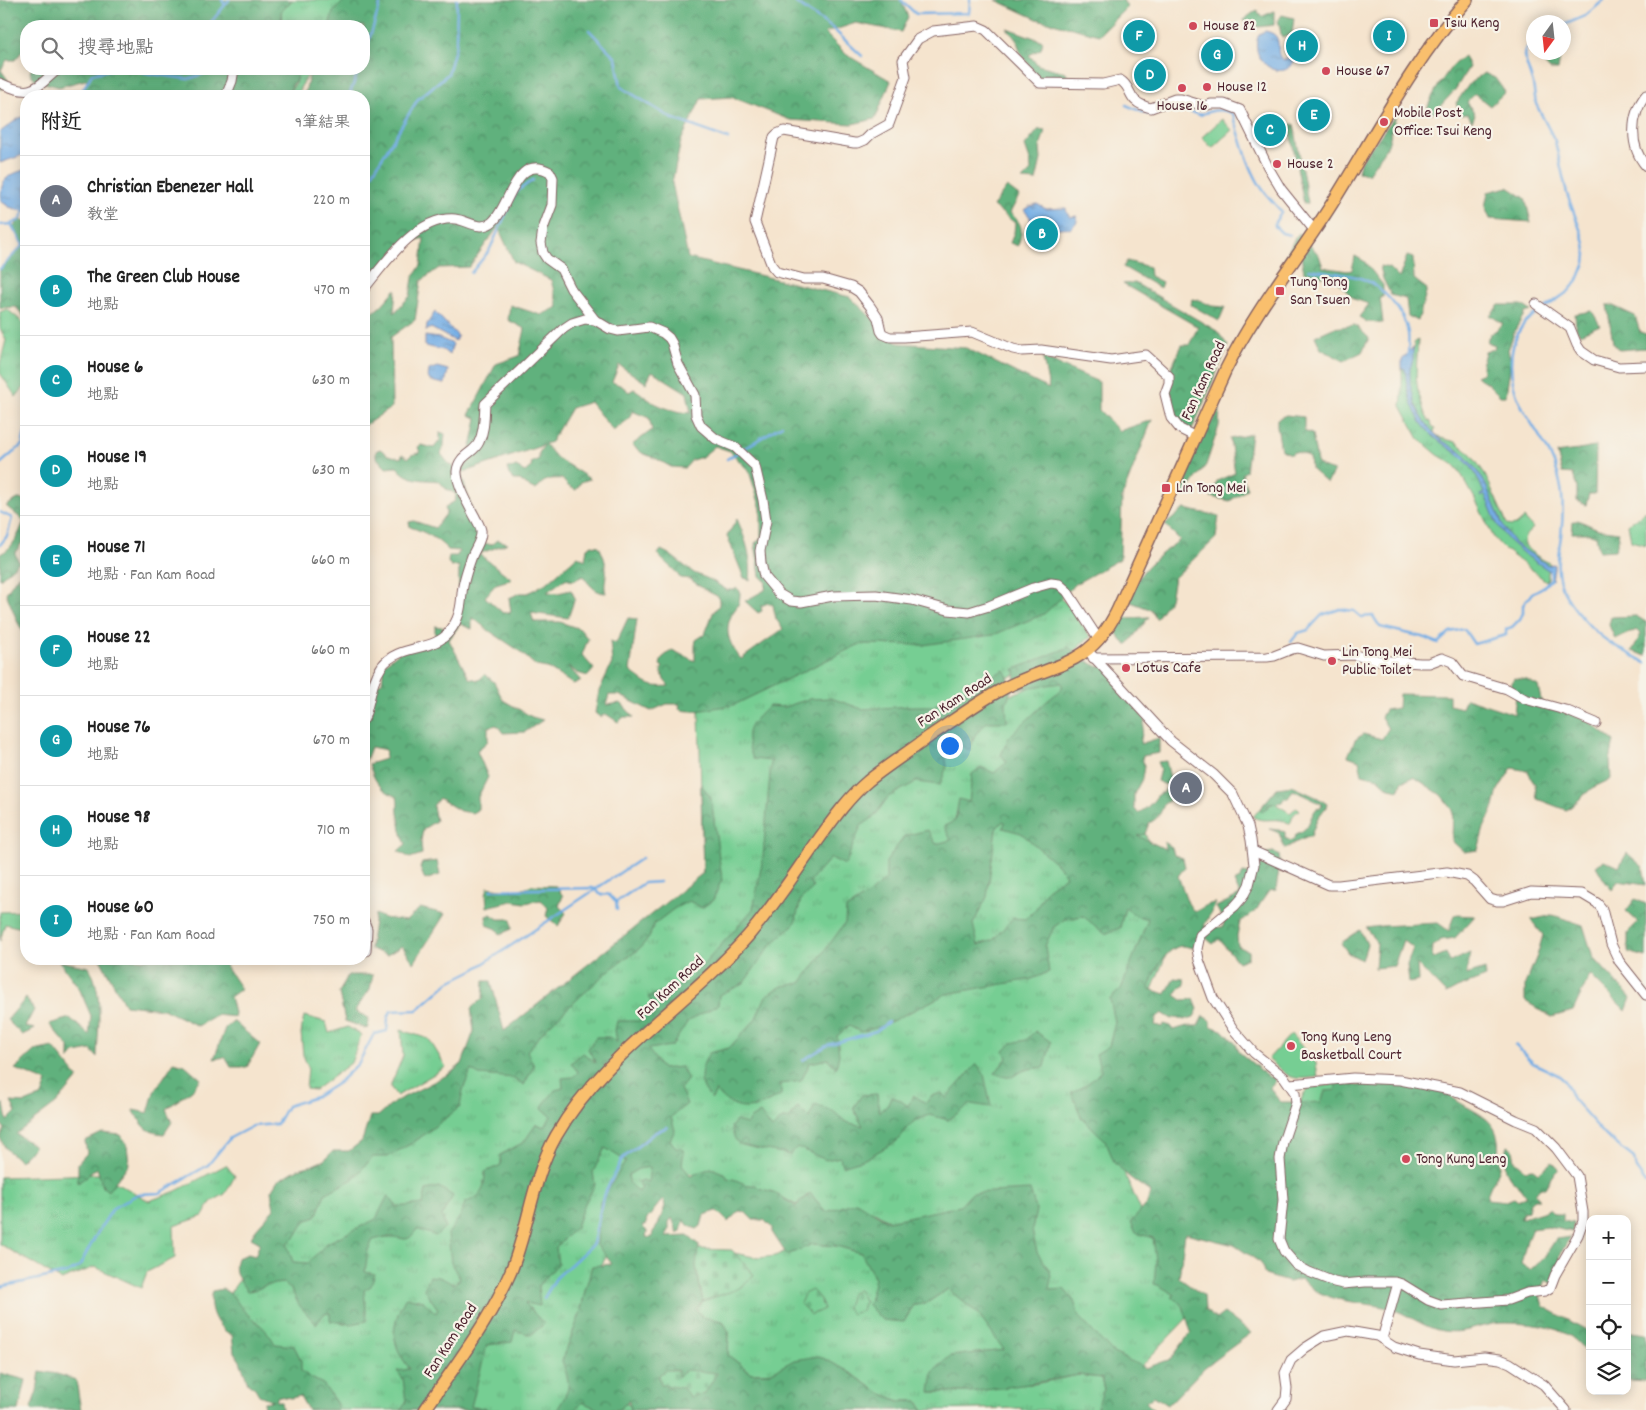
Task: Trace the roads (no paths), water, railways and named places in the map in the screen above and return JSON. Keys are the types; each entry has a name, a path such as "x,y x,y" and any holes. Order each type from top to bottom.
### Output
{"main road":[{"name":"Fan Kam Road","path":"426,1410 502,1291 516,1258 530,1202 545,1158 572,1111 597,1080 731,955 763,916 836,816 864,784 992,695 1014,683 1090,654 1117,612 1226,369 1243,338 1314,230 1414,69 1450,19 1467,0"}],"street":[{"path":"1196,437 1180,429 1170,418 1166,394 1169,376 1146,355 1122,360 1111,360 1041,350 1022,351 1012,349 972,332 890,337 883,334 878,318 870,306 859,292 851,287 823,279 804,279 774,270 755,222 774,137 776,134 784,131 854,143 865,140 888,124 906,77 903,60 918,39 933,31 977,26 986,30 1040,83 1103,84 1120,80 1124,82 1136,103 1151,108 1175,99 1181,99 1204,106 1224,104 1240,110 1272,175 1314,230"},
{"path":"0,83 15,90 35,90 51,75"},
{"path":"228,90 233,75"},
{"path":"1646,95 1639,106 1634,126 1636,149 1646,166"},
{"path":"370,282 392,254 416,232 429,225 450,219 478,226 489,224 500,214 511,190 518,179 527,171 540,169 550,172 553,180 552,208 545,223 542,237 543,253 547,259 561,269 571,289 595,320 610,329 618,331 649,327 663,332 669,338 678,364 695,395 696,415 701,426 716,439 734,446 755,466 766,521 760,551 761,563 764,576 779,594 791,601 801,602 833,596 876,595 912,600 948,610 969,612 1054,582 1060,584 1067,591 1099,640"},
{"path":"1537,305 1570,328 1577,346 1594,360 1619,367 1646,366"},
{"path":"370,698 375,680 384,663 394,656 416,647 438,641 448,634 460,612 464,581 472,556 480,540 481,530 457,476 461,459 479,444 483,428 485,404 563,329 580,320 595,320"},
{"path":"1090,654 1274,656 1292,648 1298,648 1324,656 1354,654 1377,660 1420,663 1429,663 1442,658 1452,662 1463,676 1507,689 1526,699 1565,710 1596,723"},
{"path":"1090,654 1171,741 1184,753 1209,770 1233,794 1248,826 1253,851 1253,873 1246,892 1235,906 1200,936 1197,954 1213,998 1232,1029 1254,1053 1284,1077 1290,1084 1296,1097 1280,1159 1283,1200 1279,1239 1281,1247 1296,1265 1334,1282 1343,1284 1365,1282 1398,1283 1428,1300 1442,1305 1508,1300 1527,1293 1548,1290 1581,1228 1583,1212 1577,1176 1556,1148 1536,1128 1460,1092 1400,1080 1353,1078 1290,1084"},
{"path":"1253,851 1329,885 1447,872 1467,876 1490,899 1497,901 1503,901 1531,892 1582,894 1597,903 1602,910 1611,944 1619,961 1646,994"},
{"path":"1382,1339 1398,1283"},
{"path":"1278,1410 1284,1404 1287,1395 1285,1373 1288,1364 1296,1355 1324,1336 1348,1331 1369,1334 1402,1350 1438,1359 1454,1360 1492,1357 1500,1359 1544,1385 1566,1410"}],"water":[{"path":"1265,31 1276,36 1280,57 1284,60 1291,57 1294,59 1290,67 1284,70 1276,70 1263,62 1258,54 1256,44 1259,34"},
{"path":"19,118 20,156 0,163 0,132"},
{"path":"20,172 20,210 9,207 1,201 3,183 9,176"},
{"path":"1037,204 1046,209 1066,208 1070,217 1077,216 1077,222 1070,229 1031,223 1030,217 1024,210"},
{"path":"435,312 458,336 455,341 431,328 426,331 427,324"},
{"path":"425,336 439,338 453,344 449,355 443,350 425,346"},
{"path":"1413,347 1410,383 1415,404 1423,419 1441,440 1461,452 1478,471 1504,528 1515,544 1548,565 1554,564 1552,580 1551,572 1524,554 1508,540 1497,524 1485,495 1481,497 1480,495 1484,493 1470,466 1431,434 1418,418 1410,399 1405,369 1402,368 1402,360"},
{"path":"437,367 448,370 445,384 430,381 428,377 429,370"}],"waterway":[{"path":"222,0 225,5"},
{"path":"213,20 229,0"},
{"path":"370,177 418,99 448,74 456,45 457,0"},
{"path":"792,0 832,28 862,56"},
{"path":"901,0 916,14 969,13 970,0"},
{"path":"1571,22 1585,16 1604,0"},
{"path":"370,37 380,5"},
{"path":"589,30 616,58 621,87 671,118 728,139"},
{"path":"1526,49 1524,56 1533,84 1536,104 1555,141 1567,194 1585,243 1586,254 1585,263 1578,280 1569,291 1545,308"},
{"path":"83,90 91,75"},
{"path":"158,75 188,79 200,75"},
{"path":"351,90 357,75"},
{"path":"1126,105 1147,114 1175,107 1200,115 1217,110 1233,114 1256,179 1265,193 1281,211 1275,226 1282,233 1290,235"},
{"path":"471,273 489,251 516,192 533,180"},
{"path":"11,224 20,220"},
{"path":"0,225 11,224 20,240"},
{"path":"0,269 20,248"},
{"path":"1309,269 1356,277 1378,287 1392,301 1406,325 1408,356"},
{"path":"1540,311 1526,321 1518,334 1514,343 1511,364 1517,396 1549,452 1560,483 1563,510 1558,562 1560,582 1571,603 1596,632 1614,645 1646,663"},
{"path":"727,459 782,425"},
{"path":"0,464 20,447"},
{"path":"0,512 12,518 7,536 0,545"},
{"path":"1291,642 1298,633 1308,630 1322,615 1340,609 1354,611 1361,617 1373,616 1380,627 1423,637 1438,643 1450,632 1464,629 1474,644 1506,635 1506,629 1512,627 1520,619 1523,613 1523,605 1532,593 1543,587 1551,579 1551,570"},
{"path":"0,1287 67,1273 79,1267 113,1208 138,1194 160,1193 208,1165 230,1138 253,1126 277,1124 287,1106 316,1097 338,1083 358,1064 374,1034 387,1031 388,1018 391,1011 417,1010 449,982 475,969 642,858"},
{"path":"616,902 644,883 660,882"},
{"path":"491,890 593,888 602,895 608,894 616,902 617,910"},
{"path":"803,1060 828,1045 876,1031 888,1022"},
{"path":"1515,1045 1533,1063 1558,1075 1565,1081 1573,1099 1606,1136 1634,1158 1636,1169 1646,1183"},
{"path":"544,1298 556,1278 593,1244 603,1197 622,1159 654,1133 667,1127"}],"place":[{"name":"Tsiu Keng","path":"1434,23"},
{"name":"House 82","path":"1193,26"},
{"name":"House 22","path":"1139,36"},
{"name":"House 60","path":"1389,36"},
{"name":"House 98","path":"1302,46"},
{"name":"House 76","path":"1217,55"},
{"name":"House 67","path":"1326,71"},
{"name":"House 19","path":"1150,75"},
{"name":"House 12","path":"1207,87"},
{"name":"House 16","path":"1182,88"},
{"name":"House 71","path":"1314,115"},
{"name":"Mobile Post Office: Tsui Keng","path":"1384,122"},
{"name":"House 6","path":"1270,130"},
{"name":"House 2","path":"1277,164"},
{"name":"The Green Club House","path":"1042,234"},
{"name":"Tung Tong San Tsuen","path":"1280,291"},
{"name":"Lin Tong Mei","path":"1166,488"},
{"name":"Lin Tong Mei Public Toilet","path":"1332,661"},
{"name":"Lotus Cafe","path":"1126,668"},
{"name":"Christian Ebenezer Hall","path":"1186,788"},
{"name":"Tong Kung Leng Basketball Court","path":"1291,1046"},
{"name":"Tong Kung Leng","path":"1406,1159"}]}
